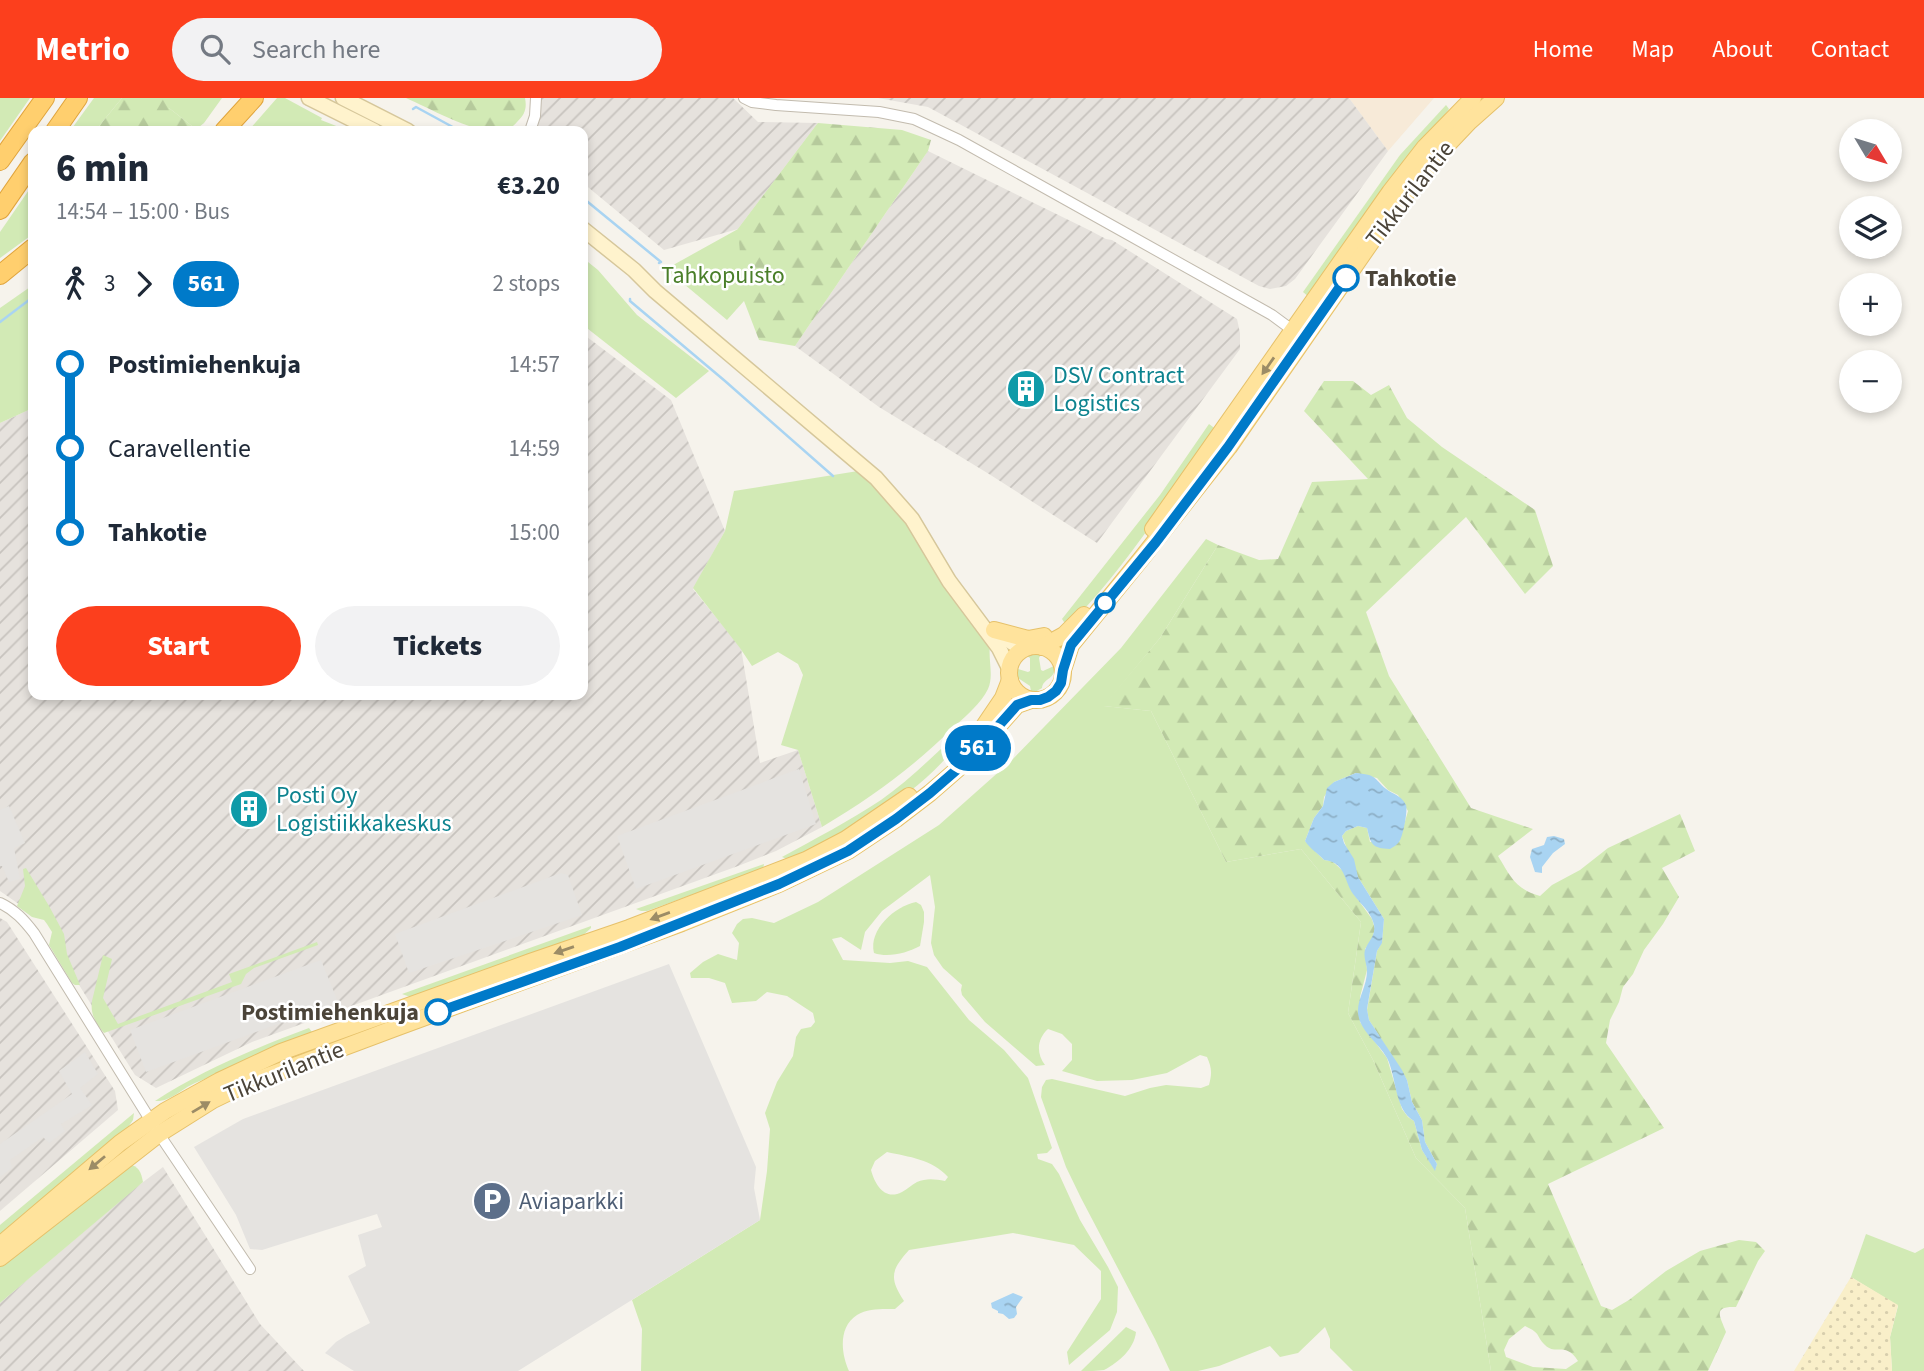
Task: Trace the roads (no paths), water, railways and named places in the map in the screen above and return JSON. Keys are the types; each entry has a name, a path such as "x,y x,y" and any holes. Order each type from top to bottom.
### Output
{"highway":[{"path":"0,161 45,98"},
{"path":"58,126 78,98"},
{"path":"229,126 254,98"},
{"path":"0,210 28,169"},
{"path":"0,275 28,252"}],"main road":[{"path":"309,98 365,126"},
{"path":"343,98 398,126"},
{"name":"Tikkurilantie","path":"1063,670 1071,645 1198,488 1390,192 1424,147 1473,98"},
{"name":"Tikkurilantie","path":"1035,647 1061,637 1096,604 1399,202 1433,160 1496,98"},
{"path":"588,233 877,478 912,519 965,604 999,648 1018,693 1031,700 1040,700 1056,691 1061,683 1063,670 1056,655 1050,650 1014,644 965,604"},
{"path":"588,244 655,291"},
{"path":"994,630 1028,639 1073,627"},
{"path":"1009,674 1014,657 1035,647"},
{"name":"Tikkurilantie","path":"0,1258 154,1128 219,1081 281,1052 641,923 806,860 846,839 924,785 987,724 1003,698 1009,674"},
{"name":"Tikkurilantie","path":"0,1245 120,1143 285,1068 620,947 719,908 848,851 922,800 968,760 1017,705 1031,700"}],"street":[{"path":"532,126 536,98"},
{"path":"745,98 776,105 878,112 914,119 993,159 1272,315 1299,335"},
{"path":"0,903 23,918 34,933 154,1128 250,1269"}],"water":[{"path":"1356,773 1373,777 1401,798 1406,805 1401,839 1390,849 1373,845 1367,828 1358,826 1346,831 1342,836 1354,859 1358,877 1384,919 1382,943 1377,951 1367,1009 1369,1020 1407,1080 1412,1102 1422,1120 1425,1142 1437,1164 1435,1171 1422,1150 1414,1121 1399,1101 1387,1058 1359,1020 1358,1008 1367,971 1365,953 1374,932 1374,925 1339,867 1324,860 1305,841 1314,818 1323,806 1327,788 1334,782"},
{"path":"1547,837 1564,839 1565,844 1553,853 1542,867 1542,873 1535,872 1530,857 1532,849 1544,845"},
{"path":"1013,1293 1023,1297 1016,1307 1017,1314 1009,1319 992,1308 991,1303"}],"waterway":[{"path":"413,109 416,107 451,126"},
{"path":"588,202 661,262 659,263"},
{"path":"630,299 833,476"},
{"path":"0,322 28,301"}],"place":[{"name":"Tahkotie","path":"1346,278"},
{"name":"DSV Contract Logistics","path":"1026,389"},
{"name":"Posti Oy Logistiikkakeskus","path":"249,809"},
{"name":"Postimiehenkuja","path":"438,1012"},
{"name":"Aviaparkki","path":"492,1201"}],"park label":[{"name":"Tahkopuisto","path":"723,275"}]}
